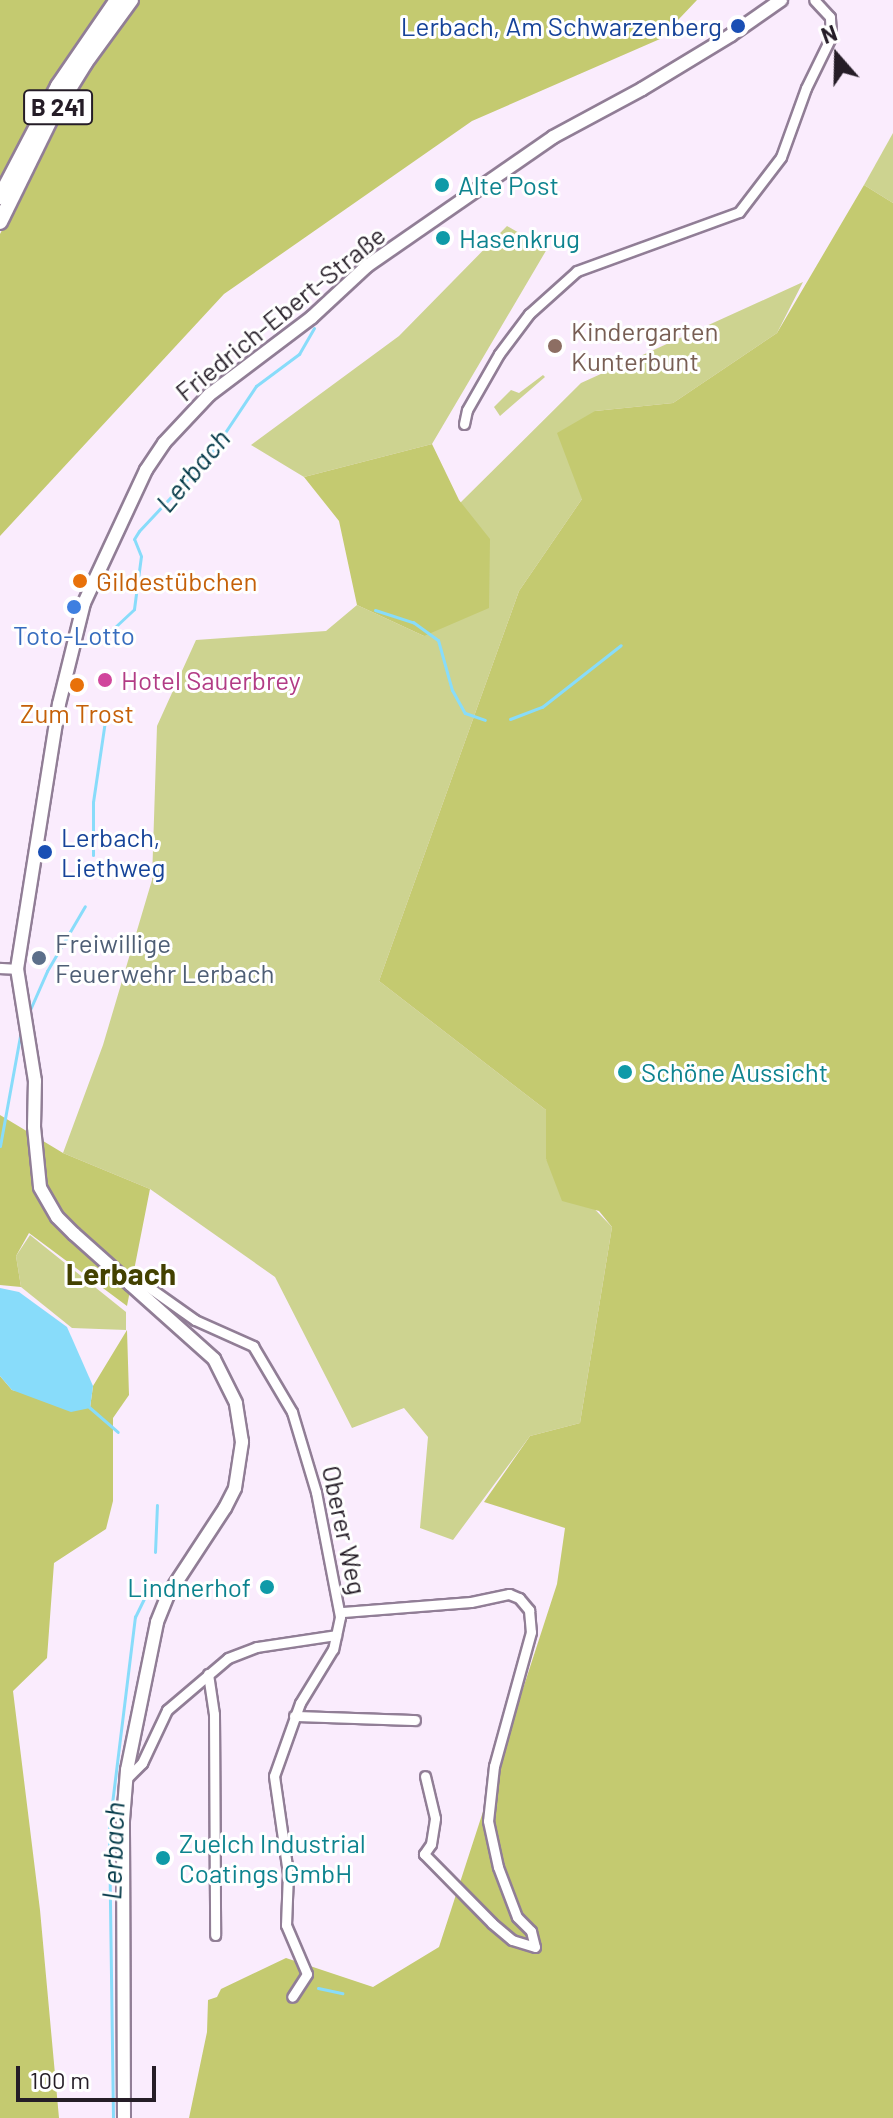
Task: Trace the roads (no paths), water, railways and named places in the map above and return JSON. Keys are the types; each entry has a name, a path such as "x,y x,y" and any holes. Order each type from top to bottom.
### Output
{"main road":[{"name":"B 241","path":"0,197 58,86 117,0"},
{"name":"B 241","path":"0,222 51,118 85,63 131,0"}],"street":[{"name":"Friedrich-Ebert-Straße","path":"124,2118 126,1779 157,1622 168,1595 235,1488 242,1442 236,1403 219,1366 198,1342 129,1285 57,1217 40,1187 34,1127 35,1081 17,969 66,669 88,594 155,454 199,404 312,317 367,266 553,137 655,82 741,29 781,0"},
{"path":"464,424 467,410 499,354 529,314 577,271 739,212 781,157 806,88 831,37 830,17 814,0"},
{"path":"0,968 17,969"},
{"name":"Oberer Weg","path":"129,1285 140,1281 195,1320 249,1342 269,1369 292,1412 308,1460 340,1612 329,1658 294,1716 280,1751 274,1780 287,1865 286,1925 307,1974 292,1997"},
{"path":"343,1612 471,1602 509,1594 519,1598 529,1610 531,1632 494,1766 488,1821 491,1847 503,1881 517,1917 531,1931 535,1947 512,1940 424,1854 431,1844 435,1818 425,1776"},
{"path":"126,1779 147,1753 164,1713 228,1658 252,1648 336,1635"},
{"path":"208,1674 214,1714 215,1935"},
{"path":"294,1716 415,1720"}],"water":[{"path":"0,1288 19,1292 67,1327 93,1386 90,1408 71,1412 12,1390 0,1376"}],"waterway":[{"name":"Lerbach","path":"115,627 134,609 141,556 134,539 139,531 210,455 256,386 299,354 314,328"},
{"path":"375,610 413,622 438,640 452,690 465,713 485,720"},
{"path":"510,719 542,707 621,645"},
{"name":"Lerbach","path":"93,855 93,802 105,721"},
{"name":"Lerbach","path":"29,1012 47,971 85,906"},
{"name":"Lerbach","path":"0,1146 21,1030"},
{"name":"Lerbach","path":"89,1407 118,1432"},
{"name":"Lerbach","path":"155,1552 157,1505"},
{"name":"Lerbach","path":"113,2118 109,1828 135,1617 149,1588"},
{"path":"318,1988 342,1993"}],"place":[{"name":"Lerbach, Am Schwarzenberg","path":"738,26"},
{"name":"Alte Post","path":"442,185"},
{"name":"Hasenkrug","path":"443,238"},
{"name":"Kindergarten Kunterbunt","path":"555,346"},
{"name":"Gildestübchen","path":"80,581"},
{"name":"Toto-Lotto","path":"74,607"},
{"name":"Hotel Sauerbrey","path":"105,680"},
{"name":"Zum Trost","path":"77,685"},
{"name":"Lerbach, Liethweg","path":"45,852"},
{"name":"Freiwillige Feuerwehr Lerbach","path":"39,958"},
{"name":"Schöne Aussicht","path":"625,1072"},
{"name":"Lindnerhof","path":"267,1587"},
{"name":"Zuelch Industrial Coatings GmbH","path":"163,1858"}],"district":[{"name":"Lerbach","path":"121,1273"}]}
